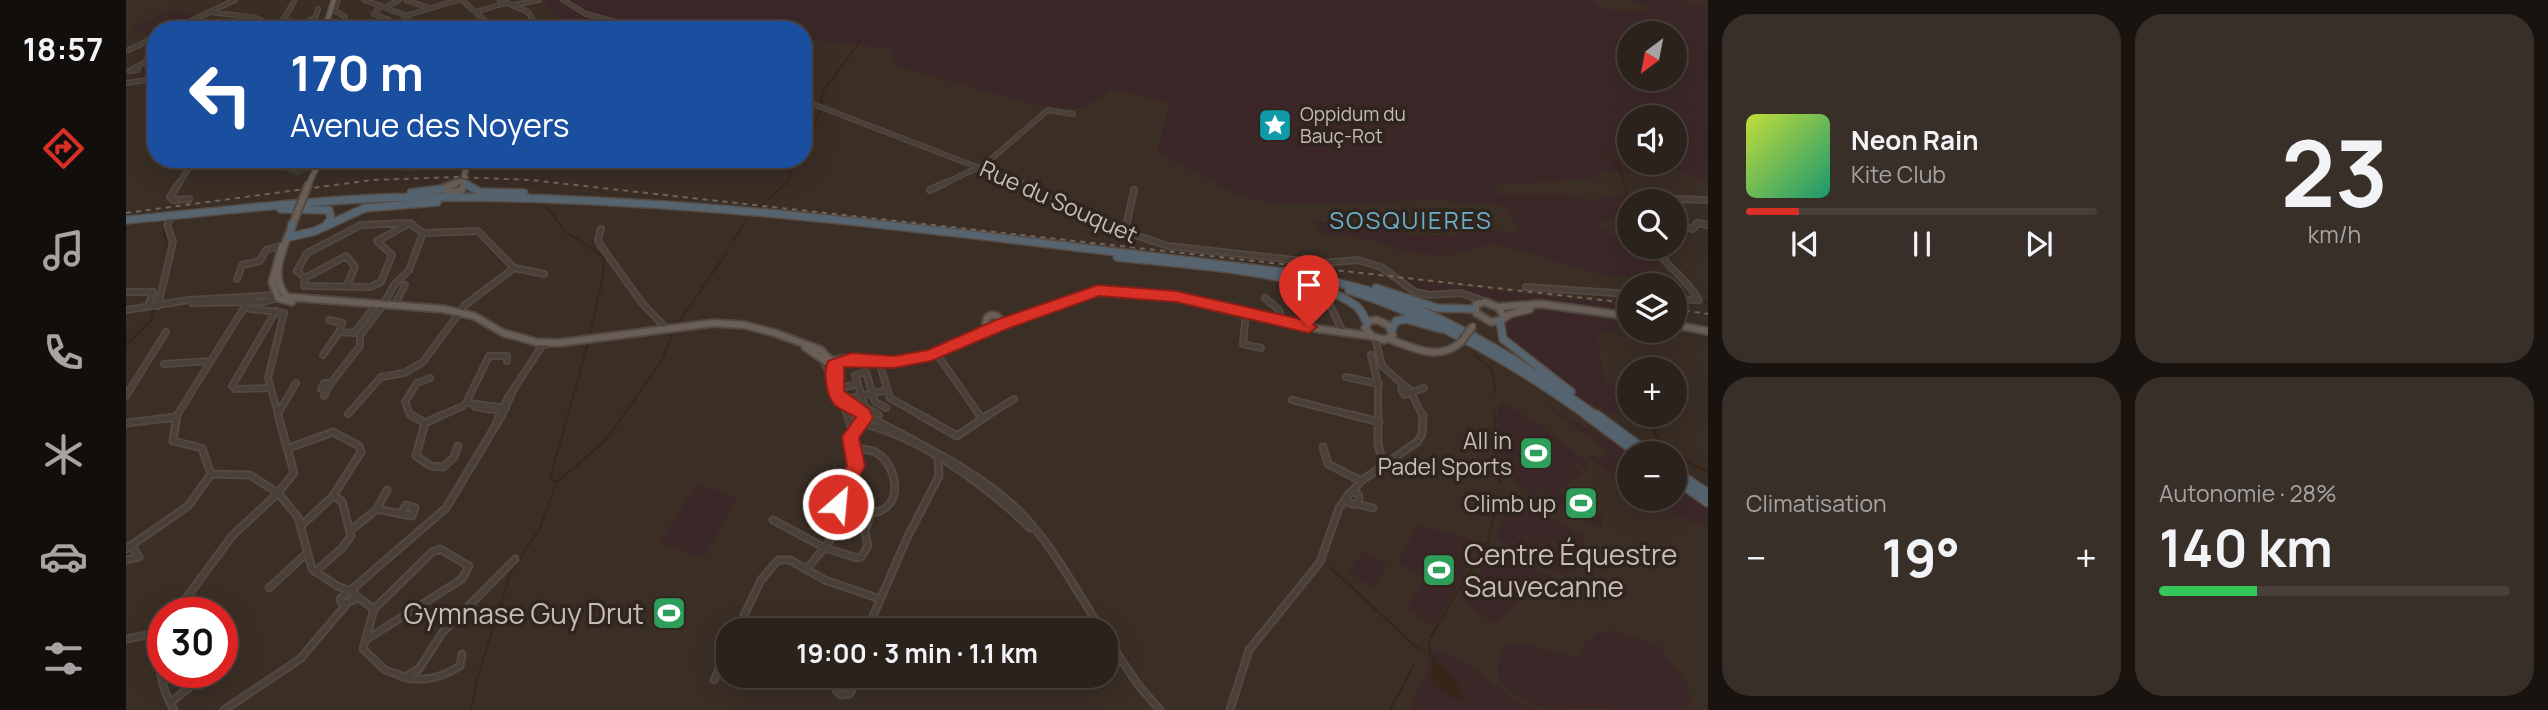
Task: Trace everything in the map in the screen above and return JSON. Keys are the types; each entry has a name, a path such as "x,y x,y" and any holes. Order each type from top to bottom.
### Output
{"highway":[{"path":"464,180 480,191 657,204"},
{"path":"126,222 267,206 434,192 441,189"},
{"path":"267,206 420,197 526,197 704,206 1297,271 1379,289 1449,310 1476,309"},
{"path":"287,242 374,206 456,201"},
{"path":"126,222 340,204 558,201 703,210 1304,279 1364,295 1421,315 1480,344 1563,398 1622,441"},
{"path":"203,214 312,208 329,210 332,214 325,225 315,230 306,231 293,225 287,242"},
{"path":"1116,257 1226,270 1308,285 1341,297 1362,309 1367,316 1366,325"},
{"path":"1206,262 1301,274 1365,289 1426,311 1506,353 1631,441"},
{"path":"1390,336 1396,321 1402,318 1456,334 1563,398"},
{"path":"1501,320 1500,334 1506,342 1633,441"},
{"path":"1687,480 1708,494"},
{"path":"1687,487 1708,502"}],"main road":[{"path":"327,21 336,0"},
{"path":"278,296 277,282 281,262 315,168"},
{"path":"441,189 464,180 464,168"},
{"path":"278,296 273,274 287,242"},
{"path":"830,365 851,359 878,362 911,360 936,353 1004,322 1098,291 1176,296 1282,321 1374,337 1390,336 1438,355 1454,349 1473,326 1485,320 1501,320 1527,310 1563,307"},
{"path":"278,296 290,302 463,311 523,342 544,344 714,323 744,326 775,333 821,351 830,365"},
{"path":"1473,326 1476,309 1485,302 1498,307 1541,304 1617,314"},
{"path":"1498,307 1503,313 1501,320"},
{"path":"1476,309 1485,320"},
{"path":"989,329 984,320 990,316 998,317 1004,322"},
{"path":"1352,333 1373,320 1382,321 1390,336"},
{"path":"1366,325 1374,337"},
{"path":"1687,327 1708,331"},
{"path":"775,333 809,349 830,365"},
{"path":"544,344 588,340"}],"street":[{"path":"191,21 235,0"},
{"path":"282,21 295,0"},
{"path":"364,0 384,6 410,21"},
{"path":"390,21 374,14 399,0"},
{"path":"406,0 429,8"},
{"path":"405,16 460,0 487,21"},
{"path":"500,0 528,12 534,21"},
{"path":"513,5 539,0"},
{"path":"563,0 591,15 613,21"},
{"path":"476,12 507,3"},
{"path":"218,8 218,13"},
{"path":"331,8 345,16"},
{"path":"308,21 315,18 318,9"},
{"path":"210,12 262,21"},
{"path":"283,18 292,21"},
{"path":"126,51 147,44"},
{"path":"134,69 147,58"},
{"path":"126,83 147,80"},
{"name":"Rue du Souquet","path":"812,106 981,167 1041,192 1089,219 1168,246 1322,263 1358,260 1381,267 1415,292 1430,295 1461,293 1485,302"},
{"path":"930,190 981,167 1048,110 1073,114"},
{"path":"189,168 170,197 173,200 189,199"},
{"path":"1125,232 1134,190"},
{"path":"1687,199 1708,200"},
{"path":"154,306 173,242 167,226 172,218"},
{"path":"305,278 304,286 307,288 370,287 382,279 392,255 377,241 410,223"},
{"path":"305,278 297,271 307,253 361,225 410,223 423,233 478,231 514,268 544,274"},
{"path":"1687,227 1693,229 1697,223 1708,225"},
{"path":"601,229 598,240 601,247 642,303 671,327"},
{"path":"357,334 383,305 398,279 409,270 423,233"},
{"path":"236,279 242,265 257,262 266,250 287,242"},
{"path":"305,278 346,256 355,267 346,287"},
{"path":"1662,259 1675,273"},
{"path":"348,414 381,377 404,373 423,362 465,305 514,268"},
{"path":"382,279 398,279"},
{"path":"1687,284 1699,300 1687,300"},
{"path":"394,306 405,285"},
{"path":"1525,287 1617,294"},
{"path":"1306,290 1327,299 1343,332"},
{"path":"126,292 153,292 154,306"},
{"path":"1461,293 1476,309"},
{"path":"249,300 278,296"},
{"path":"126,310 177,303 278,296"},
{"path":"1265,298 1279,310 1282,321"},
{"path":"211,474 202,448 173,441 176,417 249,300"},
{"path":"187,597 232,536 278,493 294,473 268,377 284,313 244,308"},
{"path":"324,396 360,346 357,334 373,309"},
{"path":"270,388 232,386 276,311"},
{"path":"1246,312 1243,344 1261,348"},
{"path":"323,355 342,323 329,320"},
{"path":"126,396 166,332"},
{"path":"339,332 357,334"},
{"path":"1380,350 1390,336"},
{"path":"1230,710 1249,650 1320,562 1339,508 1360,482 1408,450 1422,434 1424,423 1419,406 1381,364 1380,350 1374,337"},
{"path":"226,710 300,659 346,603 350,593 446,508 490,438 516,385 544,344"},
{"path":"936,353 982,419"},
{"path":"1371,355 1378,370 1380,460 1384,468"},
{"path":"466,405 476,378 489,356 507,356 507,361"},
{"path":"164,364 211,361"},
{"path":"878,362 890,398 957,436 1014,399"},
{"path":"806,570 831,538 840,493 856,466 850,437 850,414 834,386 830,365"},
{"path":"879,415 864,407 855,375 866,372 875,402 886,408"},
{"path":"1346,377 1379,384"},
{"path":"425,423 410,415 405,402 412,387 422,379 430,378"},
{"path":"278,413 296,383"},
{"path":"845,387 858,384"},
{"path":"852,398 887,390"},
{"path":"841,400 960,470 1015,507 1045,541 1094,618"},
{"path":"1292,400 1379,422"},
{"path":"425,423 466,405 504,410"},
{"path":"850,414 856,411"},
{"path":"850,437 865,415"},
{"path":"126,423 176,417"},
{"path":"425,423 416,456 431,466 443,467 454,457 458,446"},
{"path":"851,423 881,426 960,470"},
{"path":"289,448 333,432 359,446 360,456 333,496 302,525"},
{"path":"1323,447 1328,464 1360,482"},
{"path":"836,509 875,512 886,508 891,501 895,487 892,473 883,455 874,449 854,449"},
{"path":"872,618 906,538 939,476 941,468 937,459"},
{"path":"941,468 947,465"},
{"path":"939,476 949,469 960,470"},
{"path":"211,474 250,475 278,493 302,525 307,553 315,572 374,609"},
{"path":"126,560 139,557 138,552 129,547 188,506 211,474"},
{"path":"1357,500 1360,482"},
{"path":"350,531 377,509 387,490"},
{"path":"1349,495 1357,500"},
{"path":"1349,495 1357,500"},
{"path":"315,572 349,540 350,531 342,501 333,496"},
{"path":"1339,508 1357,500"},
{"path":"377,509 401,514"},
{"path":"773,520 825,548 852,558 862,556 868,546 865,532 869,519 866,512"},
{"path":"366,639 462,579 469,566 440,548 432,552 374,609 363,649 386,671 421,682 444,677 460,666 462,654"},
{"path":"269,588 307,553"},
{"path":"398,676 412,675 419,670 432,645 515,559"},
{"path":"740,618 773,562 787,559 813,574 880,599"},
{"path":"346,603 350,593"},
{"path":"346,603 364,603"},
{"path":"126,639 147,635"},
{"path":"1118,655 1139,686 1160,710"},
{"path":"713,680 716,674"},
{"path":"162,688 174,710"},
{"path":"170,703 188,688"},
{"path":"835,688 833,692 841,695 850,694 853,688"}],"shaded area":[{"path":"544,0 1594,0 1601,9 1637,12 1654,8 1629,0 1680,0 1708,7 1708,178 1687,175 1687,105 1617,105 1617,172 1600,171 1594,179 1493,185 1498,194 1573,194 1576,198 1601,200 1597,197 1617,198 1615,217 1597,223 1617,238 1617,259 1658,259 1659,265 1642,273 1617,273 1617,276 1601,274 1494,245 1462,251 1446,248 1458,257 1405,252 1373,240 1321,234 1315,220 1351,230 1387,224 1411,235 1461,235 1462,226 1523,234 1503,206 1438,200 1272,205 1243,197 1157,153 1169,103 1110,89 1083,106 1051,109 895,66 891,49 812,40 812,21 563,21"},
{"path":"176,8 194,16 184,21 148,21"},
{"path":"147,21 147,35 133,28"},
{"path":"278,168 310,168 298,176"},
{"path":"1404,280 1614,304 1616,310 1573,303 1533,301 1530,304 1503,304 1454,290 1435,292 1406,285"},
{"path":"1547,309 1617,322 1617,334 1596,332 1605,382 1617,384 1617,414 1591,404 1576,394 1505,337 1501,325 1510,317"},
{"path":"1539,401 1617,445 1617,477 1589,457 1593,454 1600,460 1608,455 1608,451"},
{"name":"All in Padel Sports","path":"1500,402 1538,423 1589,464 1586,471 1577,463 1571,467 1577,467 1584,473 1558,491 1589,518 1600,511 1603,514 1601,528 1561,509 1546,497 1544,490 1552,482 1533,496 1500,468 1497,417"},
{"path":"697,484 737,498 703,558 660,543"},
{"path":"1687,492 1708,507 1708,528 1670,511 1687,511"},
{"path":"1509,496 1536,509 1532,510 1517,502 1514,504 1534,515 1538,510 1585,536 1582,554 1528,531 1575,556 1584,556 1579,567 1571,556 1502,524 1504,516 1509,514 1504,510 1504,497"},
{"path":"1501,525 1572,559 1576,570 1560,575 1498,540"},
{"name":"Centre Équestre Sauvecanne","path":"1417,526 1460,536 1477,544 1462,578 1434,627 1407,609 1425,578 1398,562"},
{"path":"1498,548 1558,582 1562,587 1528,592 1496,625 1462,598 1477,580 1483,562"},
{"path":"1364,551 1387,566 1373,588 1349,572"},
{"path":"1616,631 1658,646 1686,682 1692,703 1684,710 1620,710 1598,707 1549,710 1519,697 1499,680 1498,665 1504,648 1518,643 1580,659 1583,646 1598,632"},
{"path":"1436,649 1466,663 1510,697 1537,710 1409,710"},
{"path":"1434,658 1460,686 1462,701 1444,693 1429,680"}],"waterway":[{"path":"812,129 820,112 823,91 871,27"},
{"path":"1602,148 1620,168 1626,189"},
{"path":"758,208 789,181 791,168"},
{"path":"547,207 565,231 604,257 603,276 590,334"},
{"path":"733,241 747,219"},
{"path":"128,343 151,320 168,252 163,226"},
{"path":"676,326 727,252"},
{"path":"1690,284 1696,288"},
{"path":"1698,292 1706,303"},
{"path":"126,330 126,347"},
{"path":"557,482 606,440 662,360 674,331"},
{"path":"557,482 550,479 588,343"},
{"path":"1474,354 1492,370 1496,394"},
{"path":"1494,408 1497,469"},
{"path":"1653,427 1658,439 1672,452 1708,472"},
{"path":"1498,474 1501,484"},
{"path":"471,710 477,680 511,571 540,528 557,482"},
{"path":"1495,509 1496,504"},
{"path":"1488,538 1495,512"},
{"path":"1430,638 1488,541"},
{"path":"1330,567 1415,646 1425,652"},
{"path":"1429,642 1430,654 1434,658"},
{"path":"1390,710 1414,665"}],"railway":[{"path":"126,213 372,180 457,177 531,180 1617,302"},
{"path":"1687,311 1708,314"}],"place":[{"name":"Oppidum du Bauç-Rot","path":"1275,125"},
{"name":"All in Padel Sports","path":"1536,453"},
{"name":"Climb up","path":"1581,503"},
{"name":"Centre Équestre Sauvecanne","path":"1439,570"},
{"name":"Gymnase Guy Drut","path":"669,613"}],"district":[{"name":"SOSQUIERES","path":"1411,219"}],"route":[{"path":"838,504 840,493 856,466 856,454 850,437 865,418 841,400 836,392 834,365 840,362 851,359 894,362 931,355 1001,324 1098,291 1176,296 1309,327"}]}
